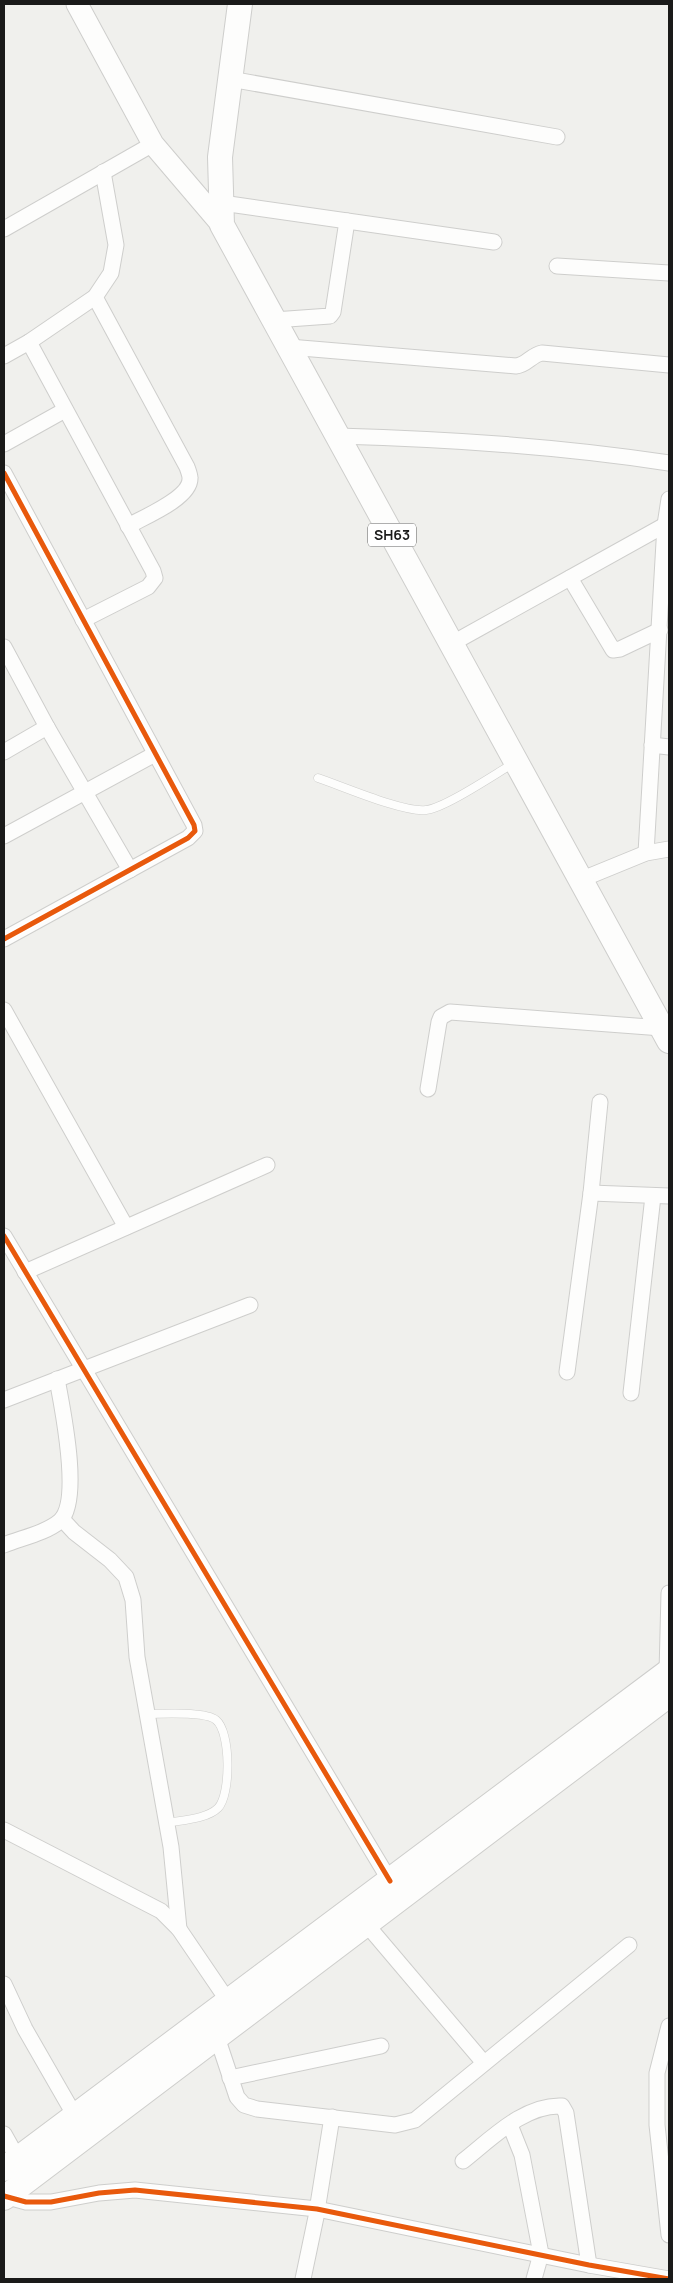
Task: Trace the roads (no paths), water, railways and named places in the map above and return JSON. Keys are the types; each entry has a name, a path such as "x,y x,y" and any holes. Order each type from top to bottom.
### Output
{"main road":[{"name":"SH63","path":"240,4 220,157 222,214 274,320 666,1034"},
{"path":"4,2197 216,2037 360,1916 390,1881 667,1690"},
{"path":"11,2164 228,2001 360,1916 667,1690"}],"street":[{"path":"77,4 153,144 222,214 347,221 494,242"},
{"path":"230,79 558,137"},
{"path":"5,225 153,144"},
{"path":"4,356 29,342 95,297 111,273 116,245 103,172"},
{"path":"274,320 330,316 333,312 347,221"},
{"path":"557,266 669,273"},
{"path":"95,297 187,466 191,479 186,492 182,495 128,526"},
{"path":"29,342 155,578 148,587 83,620"},
{"path":"289,347 516,366 522,365 537,354 542,353 669,365"},
{"path":"4,444 65,410"},
{"path":"338,436 445,439 525,445 596,452 669,463"},
{"path":"4,473 194,825 195,831 188,838 4,940"},
{"path":"646,853 660,630 666,608 669,499"},
{"path":"451,644 667,525"},
{"path":"570,578 613,650 620,649 660,630"},
{"path":"4,648 130,870"},
{"path":"4,752 48,727"},
{"path":"652,745 669,747"},
{"path":"4,836 156,754"},
{"path":"580,880 646,853 669,849"},
{"path":"4,1010 126,1227"},
{"path":"428,1089 440,1017 450,1012 666,1034"},
{"path":"567,1372 591,1193 600,1102"},
{"path":"25,1272 267,1165"},
{"path":"591,1193 669,1196"},
{"path":"631,1393 653,1196"},
{"path":"4,1236 82,1369 274,1684 390,1881"},
{"path":"4,1400 250,1305"},
{"path":"4,1545 54,1526 62,1519 67,1509 70,1458 58,1379"},
{"path":"62,1519 81,1539 110,1560 126,1577 133,1600 137,1657 167,1823 176,1888 179,1929"},
{"path":"667,1690 669,1593"},
{"path":"4,1830 161,1911 179,1929 228,2001"},
{"path":"360,1916 484,2063"},
{"path":"216,2037 237,2097 244,2105 257,2109 395,2125 405,2124 415,2120 629,1945"},
{"path":"4,1984 24,2029 75,2116"},
{"path":"669,2026 657,2073 658,2125 669,2235"},
{"path":"230,2078 381,2046"},
{"path":"463,2161 524,2116 552,2105 562,2106 566,2113 589,2265"},
{"path":"302,2279 316,2217 332,2117"},
{"path":"510,2125 522,2155 538,2265"},
{"path":"4,2134 11,2164"},
{"path":"4,2197 26,2202 51,2202 99,2193 135,2190 316,2217 538,2265 589,2265 669,2279"}],"lane":[{"path":"318,778 397,805 426,810 440,806 516,762"},
{"path":"148,1714 204,1715 216,1720 223,1730 226,1740 226,1789 223,1802 217,1810 206,1815 167,1823"}]}
